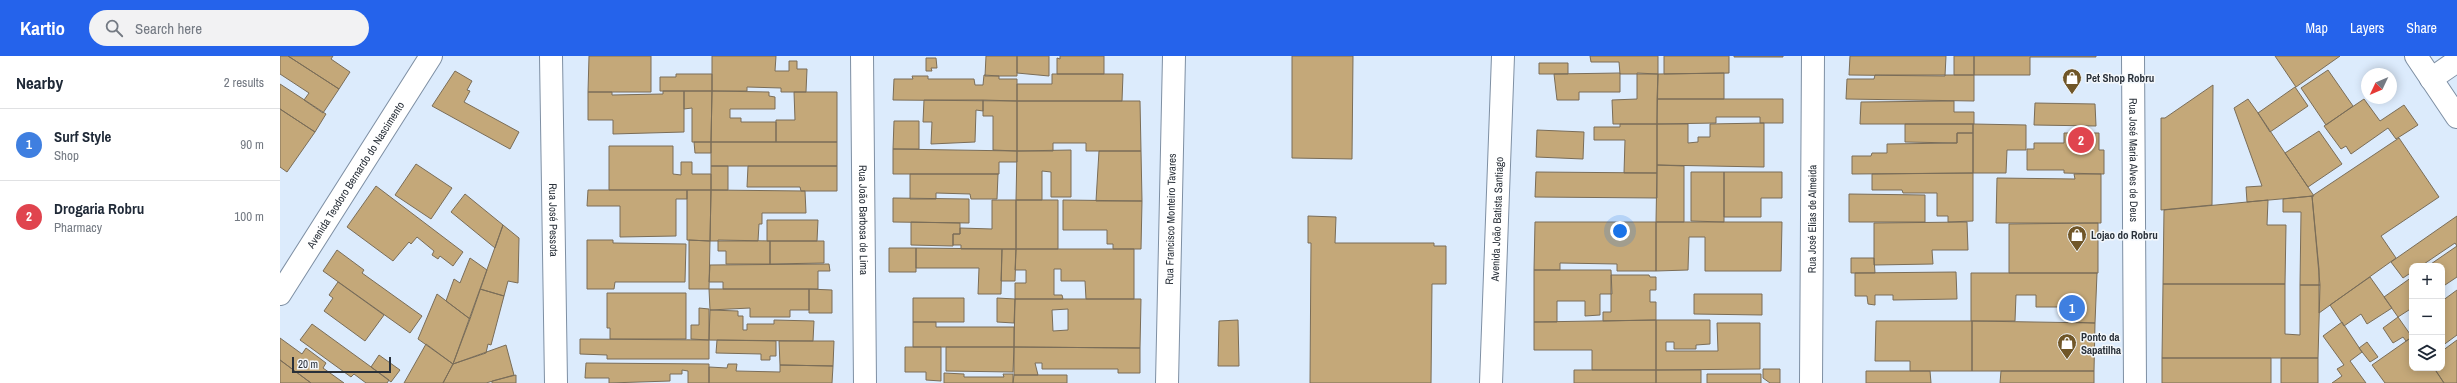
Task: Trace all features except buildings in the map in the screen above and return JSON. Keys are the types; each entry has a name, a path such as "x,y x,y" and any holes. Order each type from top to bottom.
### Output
{"street":[{"name":"Avenida Teodoro Bernardo do Nascimento","path":"280,294 431,56"},
{"name":"Rua José Pessota","path":"552,56 556,383"},
{"name":"Rua João Barbosa de Lima","path":"862,56 865,383"},
{"name":"Rua Francisco Monteiro Tavares","path":"1167,383 1174,56"},
{"name":"Avenida João Batista Santiago","path":"1491,383 1503,56"},
{"name":"Rua José Elias de Almeida","path":"1811,383 1813,56"},
{"name":"Rua José Maria Alves de Deus","path":"2133,56 2136,246 2135,383"},
{"path":"2416,56 2457,117"},
{"path":"2431,79 2457,61"}],"place":[{"name":"Pet Shop Robru","path":"2072,95"},
{"name":"Drogaria Robru","path":"2081,140"},
{"name":"Lojao do Robru","path":"2077,252"},
{"name":"Surf Style","path":"2072,308"},
{"name":"Ponto da Sapatilha","path":"2067,360"}]}
